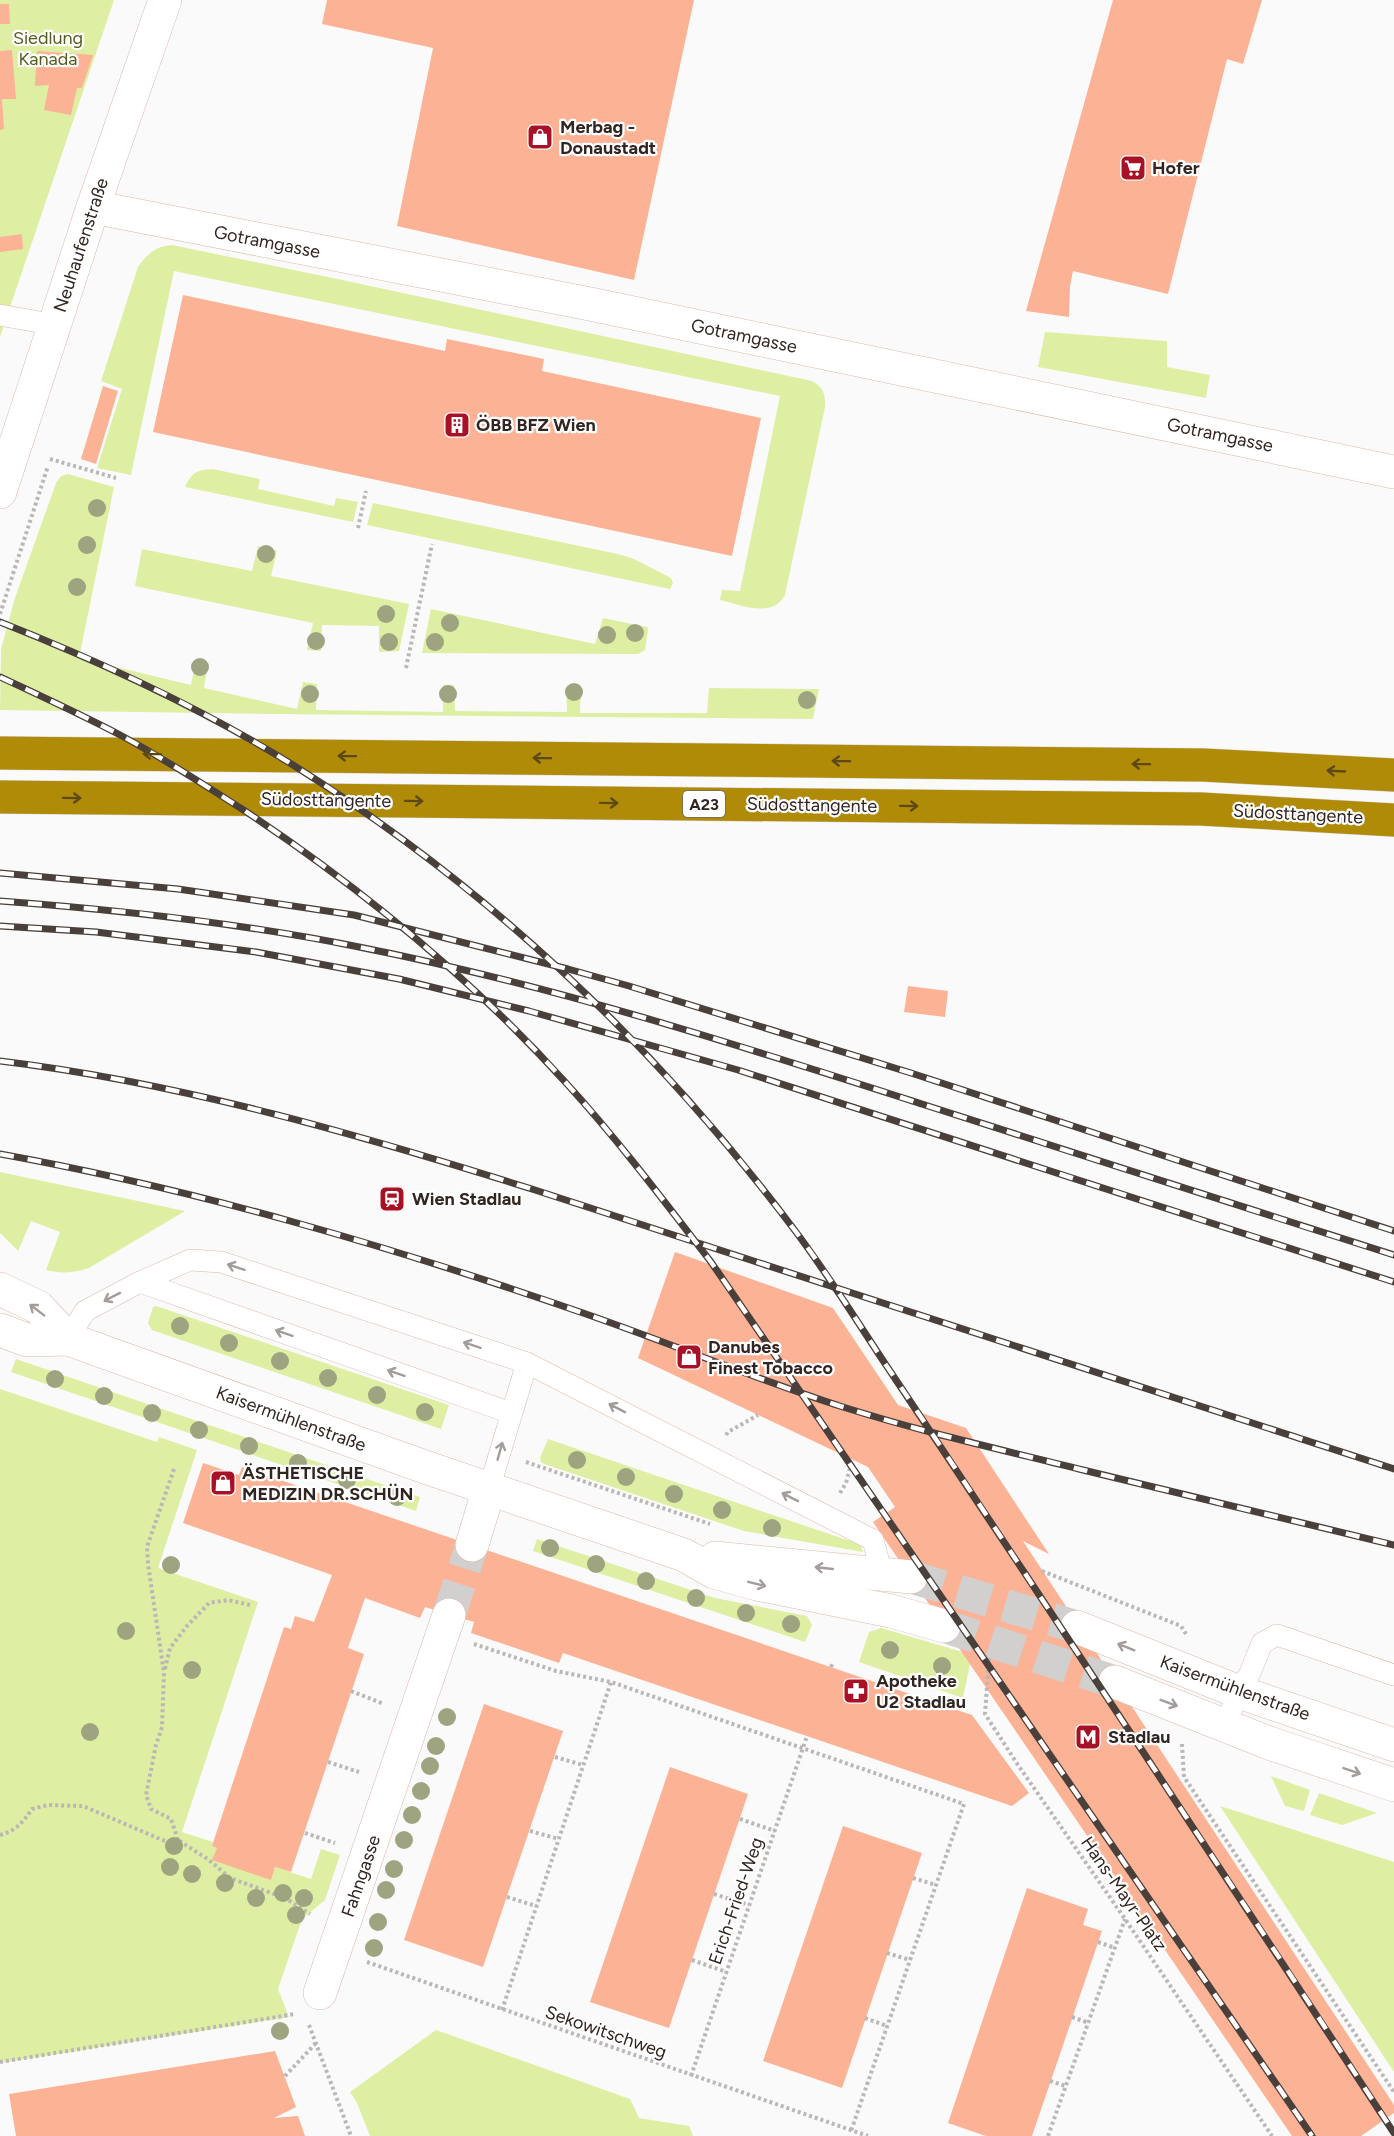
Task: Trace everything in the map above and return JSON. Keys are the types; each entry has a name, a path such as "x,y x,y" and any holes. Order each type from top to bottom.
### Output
{"highway":[{"path":"7,753 1203,765 1394,775"},
{"name":"Südosttangente","path":"7,797 1200,809 1394,820"}],"street":[{"name":"Neuhaufenstraße","path":"0,492 93,207 165,0"},
{"name":"Gotramgasse","path":"93,207 602,306 1394,472"},
{"name":"Kaisermühlenstraße","path":"0,1289 38,1307 68,1339"},
{"name":"Kaisermühlenstraße","path":"0,1330 27,1340 68,1339 489,1489 684,1555 714,1572 757,1584 891,1611 944,1626"},
{"path":"472,1545 489,1489"},
{"name":"Kaisermühlenstraße","path":"684,1555 896,1575"},
{"name":"Kaisermühlenstraße","path":"1077,1627 1239,1692 1394,1745"},
{"name":"Fahngasse","path":"317,2002 457,1628"},
{"name":"Kaisermühlenstraße","path":"1115,1682 1269,1743 1394,1785"}],"lane":[{"path":"0,315 56,325"},
{"path":"68,1339 85,1311 140,1282 190,1260 221,1262 527,1363 873,1540 896,1575"},
{"path":"140,1282 511,1413"},
{"path":"489,1489 527,1363"},
{"path":"1225,1725 1262,1643 1277,1635 1394,1676"}],"path":[{"path":"50,459 116,478"},
{"path":"358,528 366,491"},
{"path":"406,668 432,544"},
{"path":"725,1438 728,1432 758,1415"},
{"path":"174,1469 147,1546 164,1673 162,1727 156,1744 146,1795 151,1809 171,1819 178,1840 209,1860 230,1878 285,1898 312,1916"},
{"path":"1042,1571 1181,1626 1191,1639"},
{"path":"164,1673 170,1648 209,1603 228,1600 250,1605"},
{"path":"457,1628 556,1671 611,1682 964,1804 852,2131"},
{"name":"Hans-Mayr-Platz","path":"989,1658 985,1714 1018,1766 1272,2136"},
{"path":"502,2010 611,1682"},
{"path":"351,1691 385,1704"},
{"name":"Erich-Fried-Weg","path":"691,2076 807,1736"},
{"path":"1181,1737 1184,1778 1394,2092"},
{"path":"555,1756 583,1766"},
{"path":"328,1762 362,1773"},
{"path":"0,1835 21,1825 32,1809 48,1804 83,1806 167,1842 178,1840"},
{"path":"740,1819 775,1831"},
{"path":"530,1831 559,1839"},
{"path":"304,1833 338,1844"},
{"path":"913,1878 936,1885"},
{"path":"714,1894 749,1905"},
{"path":"507,1897 536,1906"},
{"path":"1048,2136 1125,1919"},
{"path":"1098,1942 1115,1948"},
{"name":"Sekowitschweg","path":"335,1951 868,2136"},
{"path":"887,1953 910,1960"},
{"path":"692,1960 726,1972"},
{"path":"0,2062 317,2002 309,2026 351,2136"},
{"path":"1072,2017 1089,2023"},
{"path":"865,2018 887,2026"},
{"path":"285,2076 315,2043"},
{"path":"1050,2081 1066,2086"}],"green space":[{"name":"Siedlung Kanada","path":"0,0 114,0 0,337"},
{"path":"172,245 812,381 823,392 825,407 785,595 772,607 765,608 747,607 720,600 722,590 740,591 780,396 174,271 131,475 97,468 122,389 101,381 138,267 152,252"},
{"path":"1045,332 1167,341 1167,367 1210,375 1206,398 1038,367"},
{"path":"213,469 260,479 258,489 334,506 336,498 358,502 353,522 185,487 196,473"},
{"path":"68,474 114,487 79,658 191,685 196,660 208,663 204,688 297,709 303,682 317,684 316,710 443,712 443,685 454,685 455,711 567,712 566,687 581,687 580,713 707,713 709,688 819,689 813,719 0,710 1,649 14,601 56,483 61,476"},
{"path":"373,503 618,554 634,559 671,578 673,583 670,589 367,525"},
{"path":"258,546 277,551 271,576 409,604 399,651 379,652 379,626 322,625 321,651 307,650 313,623 135,586 142,549 252,571"},
{"path":"431,609 595,644 603,618 647,627 648,630 645,650 638,654 422,653"},
{"path":"0,1172 185,1211 89,1268 68,1272 46,1270 60,1232 31,1221 18,1251 0,1233"},
{"path":"156,1306 449,1405 441,1429 152,1330 148,1323 153,1307"},
{"path":"16,1359 420,1497 416,1511 11,1372"},
{"path":"0,1389 157,1442 159,1437 197,1450 158,1568 258,1602 182,1832 213,1842 212,1846 217,1848 213,1860 271,1879 275,1867 311,1879 321,1849 340,1855 325,1900 302,1919 278,1989 289,2017 0,2063"},
{"path":"548,1439 853,1542 861,1545 863,1552 744,1531 544,1464 540,1458"},
{"path":"537,1539 715,1598 807,1616 812,1625 805,1642 533,1551"},
{"path":"881,1628 966,1653 970,1664 963,1698 859,1662 869,1632"},
{"path":"1271,1776 1310,1790 1304,1811 1285,1806"},
{"path":"1319,1793 1377,1813 1342,1825 1310,1815"},
{"path":"1220,1806 1394,1862 1394,2072"},
{"path":"436,2030 630,2099 639,2118 689,2126 693,2136 370,2136 357,2103 350,2092"}],"building":[{"name":"Merbag - Donaustadt","path":"327,0 694,0 634,280 397,226 433,48 322,24"},
{"name":"Hofer","path":"1113,0 1262,0 1243,64 1227,59 1168,294 1073,271 1069,317 1026,311"},
{"path":"0,4 9,4 10,24 0,24"},
{"path":"12,50 16,99 0,99 0,51"},
{"path":"37,51 93,55 82,88 77,88 71,115 44,110 49,85 35,86"},
{"path":"0,99 2,99 4,129 0,130"},
{"path":"22,234 23,249 0,252 0,237"},
{"name":"ÖBB BFZ Wien","path":"183,295 445,351 447,339 544,359 542,371 761,418 732,556 153,432"},
{"path":"103,386 118,391 96,464 81,459"},
{"path":"908,986 948,991 945,1017 904,1012"},
{"path":"675,1252 833,1308 898,1405 966,1428 1049,1554 1023,1541 1394,2105 1394,2113 1361,2136 1292,2136 873,1522 895,1507 868,1467 638,1358"},
{"path":"203,1463 239,1475 242,1467 972,1715 1029,1793 1012,1806 563,1653 559,1663 471,1633 474,1622 425,1607 420,1618 365,1598 348,1648 364,1654 291,1872 275,1867 271,1880 212,1860 217,1848 212,1846 284,1627 291,1629 295,1616 314,1622 332,1575 183,1523"},
{"path":"484,1704 563,1731 483,1967 404,1940"},
{"path":"670,1767 748,1794 669,2028 590,2002"},
{"path":"843,1826 922,1853 842,2088 763,2061"},
{"path":"1027,1888 1088,1909 1083,1925 1102,1931 1032,2136 986,2136 948,2123"},
{"path":"275,2051 296,2107 274,2118 298,2116 305,2136 16,2136 9,2094"}],"tunnel":[{"path":"449,1615 472,1545"},
{"path":"911,1577 1077,1627"},
{"path":"944,1626 1115,1682"}],"railway":[{"path":"0,622 75,653 186,705 258,744 365,812 501,917 626,1033 740,1161 828,1276 1394,2133"},
{"path":"0,677 107,728 168,762 242,809 329,870 413,936 453,971 530,1045 586,1105 711,1262 1312,2136"},
{"path":"0,873 178,889 354,915 568,969 911,1073 1394,1231"},
{"path":"0,901 136,913 225,924 359,947 503,979 785,1060 1394,1255"},
{"path":"0,926 96,932 256,952 399,979 529,1011 738,1070 1394,1282"},
{"path":"0,1061 68,1071 204,1097 403,1150 535,1190 1394,1469"},
{"path":"0,1154 148,1185 367,1243 511,1289 810,1396 903,1425 1394,1545"}],"place":[{"name":"Merbag - Donaustadt","path":"540,137"},
{"name":"Hofer","path":"1133,168"},
{"name":"ÖBB BFZ Wien","path":"457,425"},
{"name":"Wien Stadlau","path":"392,1199"},
{"name":"Danubes Finest Tobacco","path":"689,1357"},
{"name":"ÄSTHETISCHE MEDIZIN DR.SCHÜN","path":"223,1483"},
{"name":"Apotheke U2 Stadlau","path":"856,1691"},
{"name":"Stadlau","path":"1088,1737"}]}
